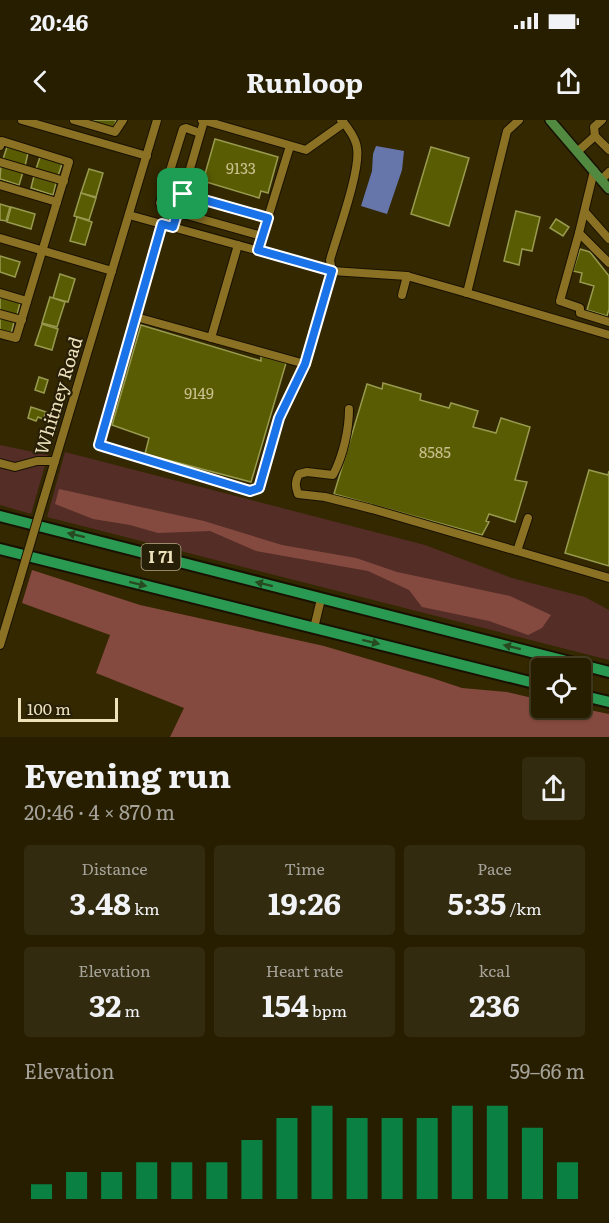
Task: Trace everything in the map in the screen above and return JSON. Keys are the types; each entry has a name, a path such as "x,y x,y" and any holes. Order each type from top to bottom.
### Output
{"highway":[{"name":"I 71","path":"0,516 609,672"},
{"name":"I 71","path":"0,549 531,682"},
{"path":"591,698 609,702"}],"main road":[{"path":"550,120 609,189"}],"street":[{"path":"22,120 147,156"},
{"path":"74,120 115,132 123,120"},
{"name":"Whitney Road","path":"0,645 3,622 19,582 157,120"},
{"path":"162,224 99,445 250,491 259,488 279,418 305,364 332,271 330,260 355,173 357,148 342,122 306,150 203,120 173,227"},
{"path":"467,293 507,131 519,120"},
{"path":"602,120 594,127 595,134 609,150"},
{"path":"577,152 609,120"},
{"path":"200,133 183,129 160,203 162,208 262,236"},
{"path":"0,146 2,141 69,162 16,338 0,334"},
{"path":"258,250 290,146"},
{"path":"0,162 63,181"},
{"path":"594,171 560,301 580,308 580,313 609,322"},
{"path":"602,180 609,172"},
{"path":"0,185 57,202"},
{"path":"183,194 268,218"},
{"path":"585,212 609,239"},
{"path":"129,215 332,271 407,276 609,335"},
{"path":"579,233 609,263"},
{"path":"0,238 112,271"},
{"path":"210,338 238,245"},
{"path":"402,295 407,276"},
{"path":"0,293 27,301"},
{"path":"0,314 22,320"},
{"path":"136,317 305,364"},
{"path":"349,409 349,421 338,465 333,475 307,472 299,474 296,480 298,494 325,497 372,509 609,578"},
{"path":"0,463 15,467 37,461 55,461"},
{"path":"517,550 528,518"},
{"path":"314,628 321,598"}],"shaded area":[{"path":"0,445 48,455 31,514 0,505"},
{"path":"65,452 425,545 512,578 585,597 609,610 609,660 47,517"},
{"path":"59,489 204,521 282,545 356,558 397,572 510,596 551,615 542,628 528,635 489,621 422,607 409,590 368,571 256,551 210,531 158,533 130,525 93,519 55,504"},
{"path":"32,570 140,605 324,646 462,688 507,692 531,698 531,718 591,718 591,710 609,714 609,737 170,737 184,708 96,673 110,635 22,603"}],"water":[{"path":"376,146 404,151 402,170 387,214 361,206 372,171"}],"building":[{"path":"87,120 116,120 114,128"},
{"path":"215,139 278,157 268,193 261,191 259,198 203,181"},
{"path":"7,147 28,153 25,166 3,159"},
{"path":"431,147 469,158 449,226 411,214"},
{"path":"40,157 62,164 58,176 36,169"},
{"path":"1,166 23,172 19,185 0,179"},
{"path":"89,169 103,173 96,197 81,193"},
{"path":"34,176 56,183 53,195 31,188"},
{"path":"81,193 96,198 89,220 74,216"},
{"path":"0,204 10,207 6,221 0,220"},
{"path":"11,207 35,214 31,229 7,222"},
{"path":"516,211 540,217 532,251 522,249 519,265 504,261"},
{"path":"77,217 92,222 85,245 70,241"},
{"path":"556,219 569,227 563,236 550,228"},
{"path":"580,249 590,252 609,276 607,316 587,310 594,286 580,282 582,273 573,271"},
{"path":"0,256 20,262 15,277 0,272"},
{"path":"60,274 75,279 68,302 53,298"},
{"path":"0,297 20,303 17,315 0,310"},
{"path":"50,297 65,302 57,327 42,323"},
{"path":"0,318 14,322 11,334 0,331"},
{"path":"42,324 58,329 52,350 35,345"},
{"path":"141,325 261,361 261,356 286,363 251,482 145,454 149,438 112,425"},
{"path":"39,377 48,380 44,393 35,390"},
{"path":"383,383 421,394 420,400 449,408 451,403 478,411 473,427 496,433 501,418 530,427 515,480 527,482 515,522 489,514 486,521 489,522 482,535 334,494 367,384 382,389"},
{"path":"31,407 46,412 43,419 38,417 36,421 28,418"},
{"path":"589,470 608,475 609,471 609,566 565,553"}],"route":[{"path":"183,194 268,218 258,250 332,271 305,364 279,418 259,488 250,491 99,445 162,224 173,227 183,194"}]}
